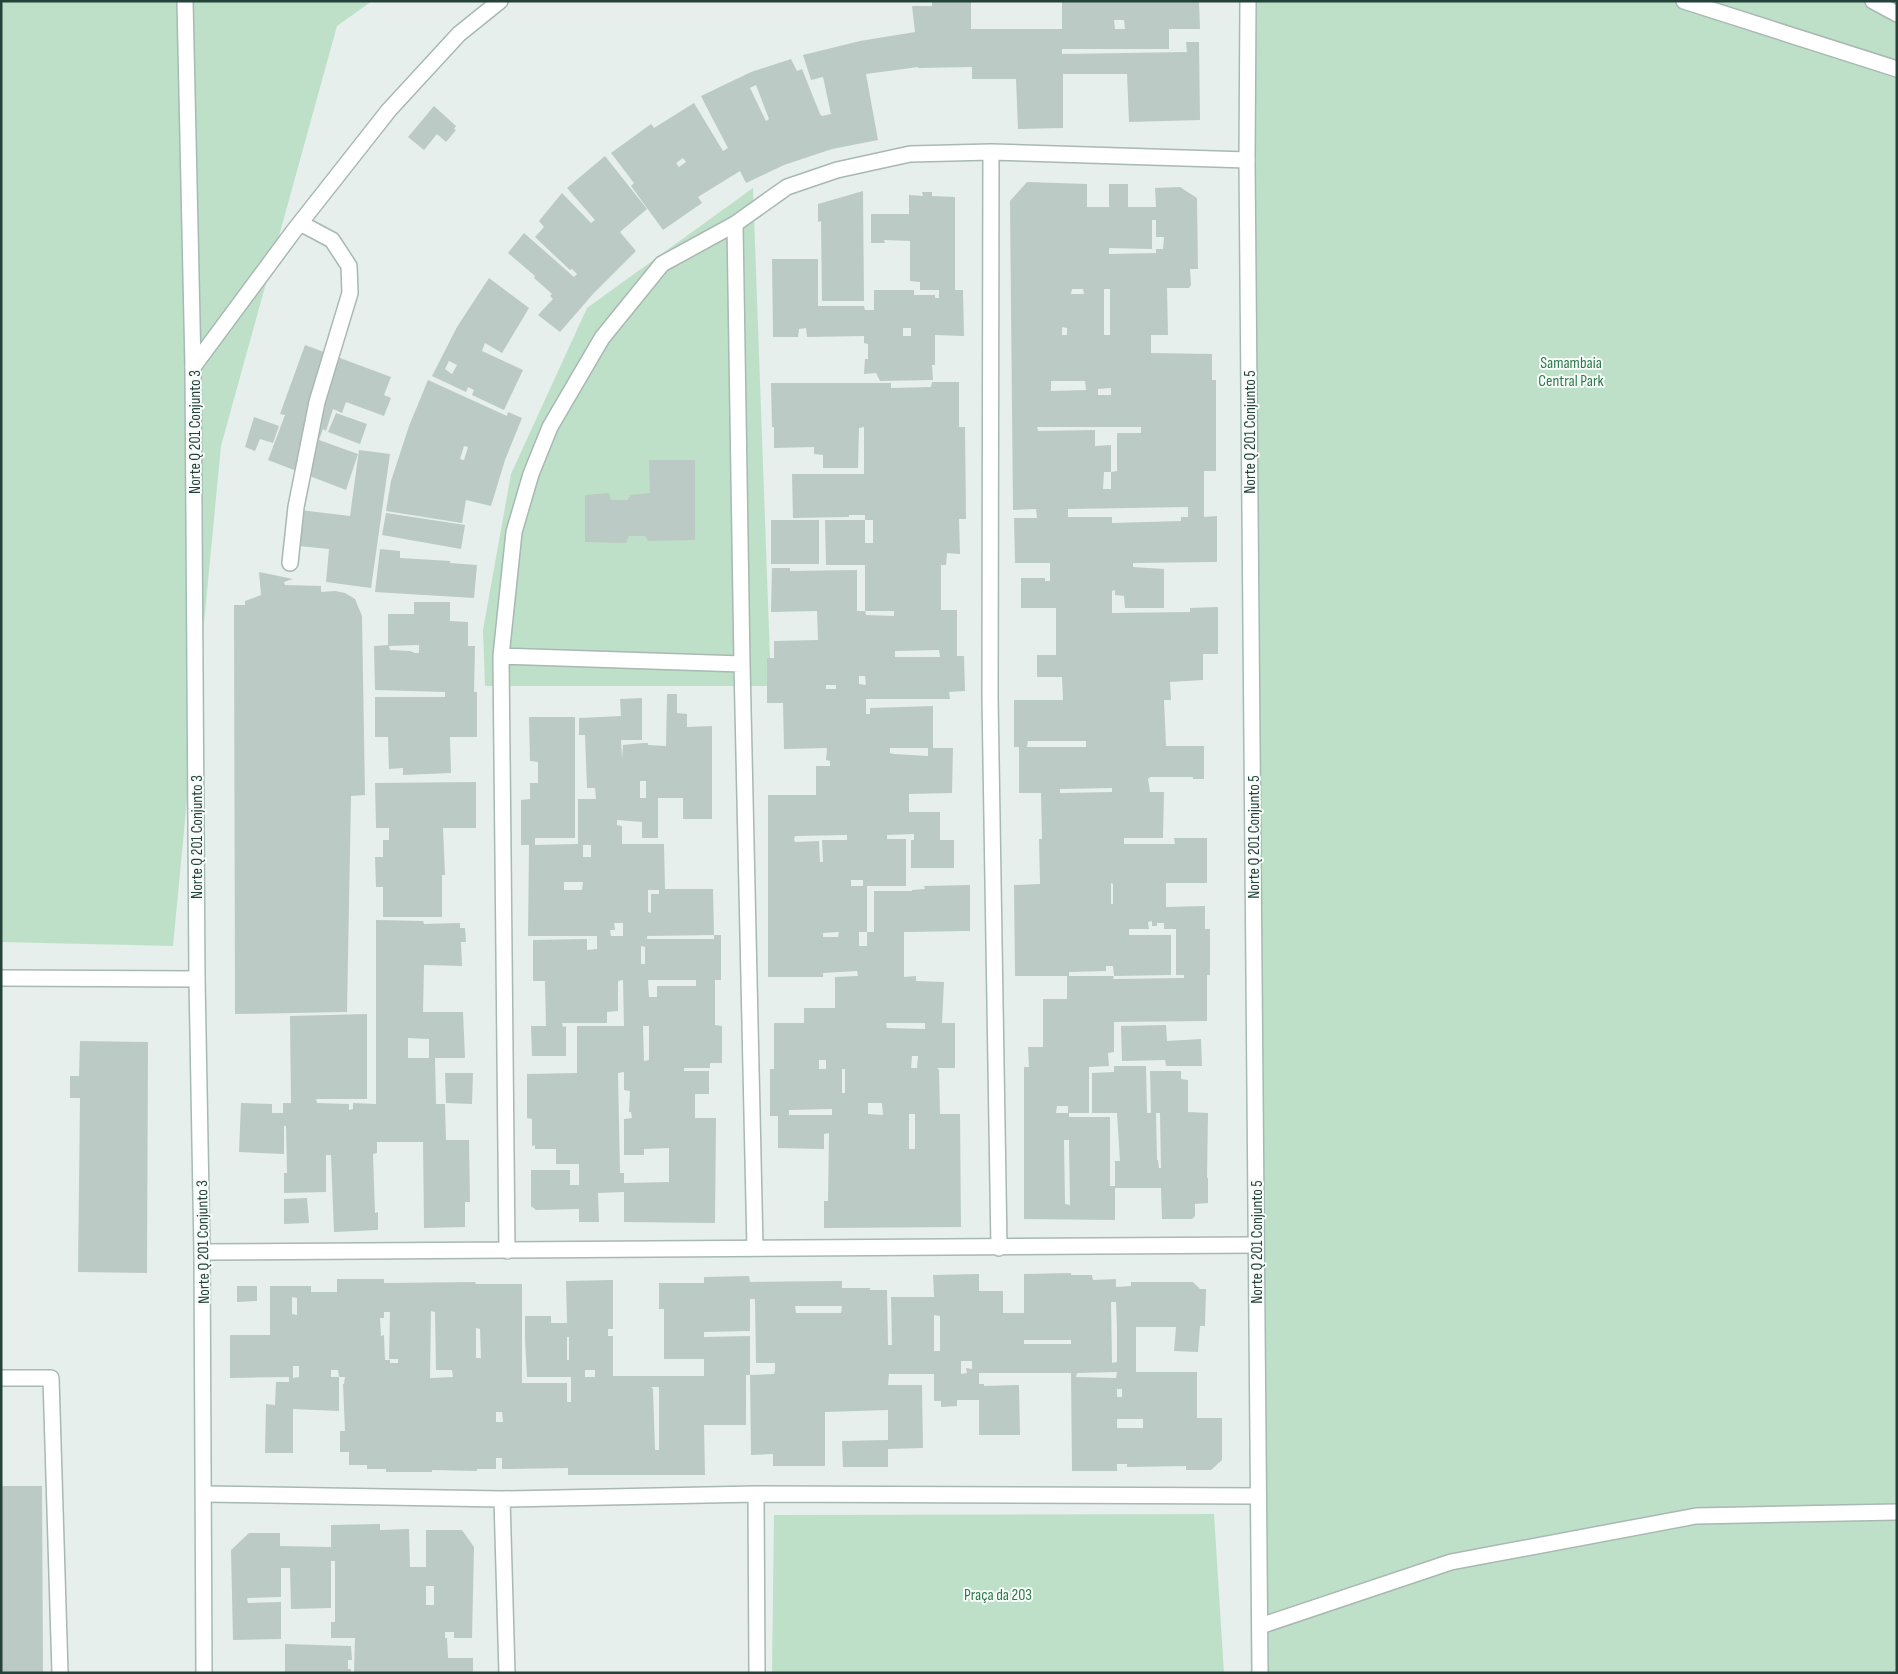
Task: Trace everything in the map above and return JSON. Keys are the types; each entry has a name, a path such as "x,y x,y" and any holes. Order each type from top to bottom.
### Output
{"street":[{"name":"Norte Q 201 Conjunto 3","path":"185,1 193,367 197,979 202,1252 204,1673"},
{"path":"193,367 300,224 389,110 459,34 500,1"},
{"name":"Norte Q 201 Conjunto 5","path":"1248,1 1247,160 1260,1673"},
{"path":"1684,1 1897,69"},
{"path":"1873,1 1897,14"},
{"path":"507,1251 501,656 514,532 531,474 550,427 602,338 662,264 735,224 787,187 837,170 910,154 991,152 1247,160"},
{"path":"991,152 990,697 999,1248"},
{"path":"290,563 296,507 317,402 350,293 349,266 332,240 300,224"},
{"path":"735,224 742,664 755,1248"},
{"path":"501,656 742,664"},
{"path":"1,978 197,979"},
{"path":"202,1252 1256,1246"},
{"path":"1,1378 51,1378 60,1673"},
{"path":"204,1494 502,1499 756,1494 1258,1496"},
{"path":"756,1494 757,1673"},
{"path":"502,1499 508,1673"},
{"path":"1260,1626 1451,1562 1696,1516 1897,1512"}],"green space":[{"path":"1,1 372,1 337,26 221,446 173,946 1,942"},
{"name":"Samambaia Central Park","path":"1244,1 1897,1 1897,1673 1251,1673"},
{"path":"753,188 771,686 485,686 483,630 511,474 587,308"},
{"name":"Praça da 203","path":"1214,1514 1224,1673 772,1673 774,1515"}],"building":[{"path":"932,1 971,1 971,29 1062,29 1062,1 1199,1 1200,29 1169,29 1169,49 1062,49 1062,54 1187,52 1186,42 1199,42 1200,120 1129,122 1127,74 1063,74 1063,128 1018,129 1016,79 972,79 972,67 918,67 866,74 878,140 832,149 784,165 746,183 740,171 698,197 702,203 663,230 631,186 634,183 611,153 651,124 654,128 694,103 723,151 728,148 701,96 751,72 791,59 797,71 802,69 820,114 822,116 831,114 823,77 811,80 803,55 860,41 915,32 912,6 932,6","holes":["1114,20 1124,20 1125,29 1115,29","756,85 769,119 766,121 750,88 733,96","683,158 686,162 679,167 676,163"]},
{"path":"434,106 456,126 454,129 456,130 446,142 437,134 424,150 408,137"},
{"path":"605,156 647,209 620,232 636,251 593,294 560,332 538,315 553,299 550,296 552,294 534,278 535,276 508,253 524,233 574,277 577,274 572,269 570,270 535,237 544,227 539,221 562,193 591,223 595,220 567,188"},
{"path":"1027,182 1087,184 1087,207 1109,207 1109,184 1128,184 1128,207 1156,207 1155,188 1180,187 1197,198 1198,269 1190,269 1191,285 1189,288 1167,288 1168,335 1151,335 1151,353 1212,354 1212,380 1216,380 1216,471 1204,471 1204,517 1217,516 1217,562 1133,563 1133,567 1164,569 1164,608 1125,608 1124,596 1115,595 1115,590 1112,591 1112,613 1190,612 1190,608 1218,607 1218,654 1203,654 1203,680 1170,682 1171,700 1164,700 1166,746 1204,746 1204,779 1193,779 1193,777 1150,777 1148,779 1150,792 1164,792 1163,838 1124,838 1124,844 1175,844 1174,838 1207,838 1207,883 1166,883 1166,907 1205,906 1205,929 1210,929 1207,1021 1114,1022 1114,1052 1108,1053 1109,1066 1089,1067 1089,1113 1069,1113 1069,1117 1110,1117 1110,1186 1115,1186 1115,1161 1120,1161 1117,1113 1092,1113 1092,1073 1114,1072 1114,1066 1146,1066 1147,1113 1151,1113 1150,1071 1181,1071 1181,1079 1188,1080 1188,1112 1208,1113 1208,1203 1195,1204 1195,1216 1192,1219 1162,1219 1161,1188 1115,1188 1115,1220 1024,1219 1024,1067 1029,1067 1028,1047 1043,1047 1043,999 1067,999 1067,976 1015,976 1014,885 1040,884 1039,839 1042,839 1041,793 1019,793 1019,747 1014,747 1014,700 1063,700 1062,677 1037,677 1037,655 1056,655 1056,608 1021,608 1021,578 1045,578 1045,581 1050,581 1050,563 1015,563 1014,518 1037,518 1036,509 1013,510 1010,201","holes":["1152,220 1156,220 1156,237 1164,237 1163,249 1156,249 1156,253 1109,254 1109,248 1152,249","1072,289 1083,289 1084,294 1071,294","1104,289 1110,289 1110,335 1104,335","1062,327 1067,328 1067,335 1062,335","1051,381 1085,381 1086,390 1051,391","1111,388 1111,395 1098,395 1098,389","1037,427 1141,427 1141,433 1117,433 1117,471 1111,472 1111,445 1095,446 1095,430 1038,431","1104,472 1111,472 1111,489 1103,489","1188,507 1188,517 1181,517 1181,521 1112,523 1112,517 1068,517 1068,509","1028,741 1086,741 1086,747 1027,747","1112,788 1112,792 1060,793 1060,789","1111,883 1113,884 1113,904 1111,904","1152,921 1152,926 1157,926 1157,923 1164,923 1164,929 1176,929 1176,975 1184,975 1184,978 1113,979 1114,976 1171,975 1171,935 1129,935 1129,929 1149,929 1148,922","1106,966 1113,966 1114,976 1069,976 1069,972 1106,971","1057,1106 1068,1106 1068,1113 1056,1113","1156,1113 1160,1113 1161,1168 1159,1168 1157,1160","1064,1140 1069,1140 1070,1205 1065,1204"]},
{"path":"863,191 864,301 822,301 821,221 818,222 818,204"},
{"path":"922,192 932,192 932,196 955,197 955,290 963,290 964,336 935,335 935,365 932,365 933,380 880,381 876,373 864,374 865,359 868,359 868,344 864,343 864,336 807,337 806,328 799,329 798,337 773,337 772,259 818,259 818,306 864,306 865,310 874,310 874,290 914,290 914,295 935,295 935,298 939,298 939,290 920,290 920,282 910,281 910,241 884,240 885,243 871,243 871,214 909,214 909,195 923,196","holes":["903,328 911,328 911,336 903,336"]},
{"path":"489,278 529,308 502,353 485,343 482,351 523,370 504,410 472,395 474,390 468,387 466,392 432,376 457,327","holes":["449,361 457,365 452,374 445,369"]},
{"path":"305,345 391,377 384,395 391,398 384,416 346,402 342,413 333,409 326,431 323,429 319,440 358,454 346,490 268,460 285,415 280,414"},
{"path":"428,380 507,416 508,412 522,418 505,460 491,506 466,500 462,523 386,511 391,481 409,426","holes":["464,446 468,447 464,460 460,459"]},
{"path":"932,382 959,382 959,427 965,427 966,519 959,519 960,554 947,553 946,565 941,565 941,610 957,610 957,656 964,656 965,691 949,692 950,699 866,699 866,714 870,714 870,708 933,706 933,748 953,748 952,793 909,794 909,812 940,812 940,840 954,840 954,868 911,868 911,840 914,840 914,834 887,835 887,839 906,839 906,886 867,886 867,932 874,932 874,891 912,891 925,889 924,886 970,885 970,931 904,932 904,977 916,976 916,981 944,982 942,1023 955,1023 955,1068 937,1068 939,1070 940,1114 960,1114 961,1227 824,1228 824,1201 828,1201 829,1133 824,1134 824,1149 778,1148 778,1116 770,1116 770,1069 774,1069 774,1023 804,1023 804,1008 835,1008 835,977 858,976 857,971 823,973 823,977 768,977 768,795 816,795 816,766 830,766 830,761 826,760 827,748 784,749 783,703 767,703 767,658 774,658 774,641 818,640 817,611 771,612 772,568 790,568 790,571 857,570 857,611 865,611 865,565 826,565 825,520 865,520 865,515 793,518 792,474 864,474 864,427 859,428 858,468 823,468 823,455 814,454 814,447 774,448 771,383 891,383 891,388 931,387","holes":["865,520 873,520 873,543 865,543","865,611 894,611 894,616 866,615","939,650 940,657 895,657 895,651","859,676 865,676 866,685 859,684","826,685 836,685 836,689 826,689","890,748 928,748 928,756 894,754 890,753","847,835 847,840 822,840 823,862 820,862 819,841 795,842 795,836","851,880 863,880 863,886 851,886","839,932 838,937 823,937 823,933","859,932 867,932 867,946 859,946","886,1023 925,1023 925,1029 887,1028","912,1056 918,1056 917,1068 911,1068","819,1060 826,1060 826,1069 819,1069","842,1069 845,1069 845,1093 842,1093","868,1103 882,1103 883,1115 868,1114","832,1109 832,1115 789,1115 789,1110","909,1114 915,1114 915,1149 909,1149"]},
{"path":"336,413 367,424 360,444 328,432"},
{"path":"254,417 279,426 273,443 260,439 255,451 245,447"},
{"path":"359,450 390,454 371,588 326,582 329,549 289,545 292,509 350,516"},
{"path":"649,460 695,460 695,540 648,541 645,536 629,536 626,543 585,542 585,495 609,493 611,500 627,500 631,495 650,493"},
{"path":"386,513 465,525 461,549 382,535"},
{"path":"771,520 819,520 819,564 771,564"},
{"path":"380,549 400,551 400,558 450,561 450,563 477,565 474,598 375,592"},
{"path":"259,572 293,579 284,582 285,585 321,586 321,592 335,591 345,593 355,599 362,616 365,795 351,796 347,1012 235,1014 234,605 245,605 245,601 261,595"},
{"path":"414,602 450,602 450,621 468,622 468,646 475,646 474,692 477,692 477,737 450,737 451,773 403,775 403,768 389,769 388,737 375,737 375,697 445,697 445,692 375,690 374,646 388,645 388,614 414,614","holes":["419,645 419,653 390,650 389,646"]},
{"path":"667,694 677,694 677,713 687,714 687,727 712,726 712,819 683,819 683,798 658,798 658,838 642,838 642,822 617,820 617,825 622,826 622,844 664,844 665,889 713,889 714,935 721,935 721,980 715,980 715,1025 722,1026 722,1063 710,1063 710,1068 684,1068 684,1071 709,1071 709,1094 695,1094 695,1118 716,1118 715,1223 624,1222 624,1192 598,1193 599,1222 579,1222 579,1209 536,1210 531,1206 531,1170 570,1170 570,1185 579,1185 579,1164 556,1164 556,1149 535,1149 535,1145 532,1146 532,1119 527,1118 527,1074 577,1073 577,1026 624,1026 623,980 618,981 618,1011 607,1012 607,1023 562,1023 563,1027 566,1026 566,1056 532,1056 531,1026 546,1026 545,981 533,981 533,940 587,939 587,950 597,949 597,936 528,936 529,845 521,845 521,800 530,799 530,783 538,783 538,762 530,761 529,717 575,717 575,838 535,838 535,845 578,844 578,799 596,799 595,788 587,788 585,735 579,735 579,718 621,716 620,699 642,698 642,740 621,740 622,759 623,745 648,743 648,745 666,746","holes":["640,781 646,781 646,798 640,798","583,845 591,845 591,857 583,857","564,882 583,882 582,890 564,890","648,890 659,890 659,894 651,894 651,913 648,912","614,923 623,923 623,936 611,936 610,930 615,930","714,935 714,939 647,939 647,936","641,946 645,947 645,964 641,964","648,980 696,980 696,986 657,986 657,997 649,997","643,1026 649,1026 649,1060 644,1061","624,1072 624,1090 630,1091 629,1112 631,1112 632,1118 624,1119 624,1155 644,1155 644,1149 669,1148 669,1182 624,1183 624,1173 620,1173 618,1073"]},
{"path":"476,782 476,828 443,828 445,875 442,875 442,917 383,917 383,887 376,887 375,857 383,857 383,840 389,840 389,828 376,828 375,783"},
{"path":"376,920 423,921 424,924 460,923 460,928 465,928 466,942 461,942 462,966 424,965 423,1012 463,1012 465,1058 435,1058 436,1104 445,1104 446,1140 469,1140 470,1202 465,1202 465,1227 424,1228 423,1142 377,1142 377,1153 373,1154 375,1213 378,1212 378,1230 334,1232 331,1155 326,1155 326,1192 284,1193 284,1173 287,1173 286,1126 284,1126 284,1154 239,1152 241,1103 272,1104 272,1113 283,1113 283,1103 291,1103 290,1016 367,1014 367,1099 316,1099 317,1103 349,1104 349,1110 353,1109 353,1103 376,1104","holes":["408,1038 429,1039 429,1058 408,1058"]},
{"path":"1166,1025 1167,1041 1201,1039 1202,1066 1166,1066 1165,1060 1122,1061 1121,1026"},
{"path":"80,1041 148,1042 147,1273 78,1272 80,1098 70,1098 70,1076 79,1076"},
{"path":"445,1073 473,1073 472,1104 446,1103"},
{"path":"307,1198 309,1223 284,1224 284,1199"},
{"path":"1071,1273 1071,1275 1092,1275 1093,1280 1116,1279 1116,1287 1131,1286 1131,1282 1193,1282 1200,1289 1206,1289 1205,1326 1200,1326 1198,1352 1174,1351 1176,1327 1136,1327 1136,1372 1197,1372 1197,1418 1222,1418 1222,1460 1211,1470 1186,1470 1186,1466 1127,1467 1127,1464 1117,1464 1117,1471 1072,1471 1071,1373 979,1373 979,1384 984,1384 984,1386 1019,1385 1020,1435 979,1435 979,1400 957,1400 957,1406 941,1407 941,1401 934,1401 934,1374 889,1374 888,1385 922,1385 923,1448 888,1449 888,1467 843,1467 842,1441 888,1440 888,1410 825,1412 825,1466 773,1466 773,1454 751,1455 750,1375 746,1375 746,1425 704,1425 705,1475 568,1475 568,1468 502,1469 502,1458 496,1458 496,1469 477,1469 477,1471 386,1472 386,1469 367,1469 367,1465 349,1465 349,1452 340,1452 340,1431 345,1431 343,1384 345,1377 339,1377 339,1411 293,1409 293,1453 265,1453 266,1404 275,1405 276,1382 289,1382 289,1377 230,1378 230,1335 270,1335 270,1286 311,1286 311,1292 337,1292 337,1279 384,1279 384,1283 475,1282 476,1284 522,1284 522,1383 567,1383 567,1402 571,1402 571,1377 527,1377 525,1340 525,1316 551,1316 551,1323 567,1323 566,1281 613,1280 613,1329 608,1329 608,1336 613,1336 613,1376 704,1376 704,1359 664,1359 664,1309 659,1309 659,1283 704,1283 704,1277 749,1276 750,1282 842,1281 842,1288 887,1290 888,1345 892,1345 891,1297 934,1297 933,1275 979,1274 979,1291 1003,1291 1003,1313 1024,1313 1024,1274","holes":["292,1297 297,1298 297,1315 292,1314","750,1299 755,1299 756,1363 775,1363 774,1374 750,1375 750,1336 704,1337 704,1332 750,1331","1111,1302 1116,1302 1117,1362 1112,1363","795,1306 842,1306 841,1313 796,1313","431,1311 435,1312 436,1370 452,1370 453,1377 430,1378","384,1312 390,1312 389,1359 398,1359 398,1363 390,1363 390,1360 385,1360 384,1335 381,1336 380,1318 384,1318","934,1315 940,1316 940,1351 934,1351","476,1328 480,1329 481,1358 476,1358","567,1337 569,1337 569,1360 567,1360","1024,1340 1071,1340 1071,1344 1024,1344","961,1361 972,1361 972,1369 966,1368 967,1373 961,1374","293,1366 299,1366 299,1377 293,1378","331,1370 338,1370 339,1377 331,1377","585,1370 595,1370 595,1377 585,1377","1117,1372 1116,1378 1076,1377 1077,1373","651,1387 659,1387 659,1450 655,1450 653,1389","1117,1389 1122,1389 1122,1397 1117,1397","496,1412 502,1412 503,1422 496,1422","1117,1419 1143,1419 1143,1428 1117,1428"]},
{"path":"237,1286 257,1286 257,1301 237,1302"},
{"path":"1,1486 42,1486 43,1673 1,1673"},
{"path":"380,1524 380,1530 409,1529 410,1567 426,1567 426,1530 462,1530 474,1547 472,1638 454,1638 454,1632 445,1632 445,1638 447,1638 448,1658 473,1658 473,1673 354,1673 355,1638 331,1638 331,1622 335,1622 335,1561 331,1561 331,1608 291,1609 290,1568 281,1568 281,1597 247,1598 248,1603 281,1602 281,1639 233,1640 231,1550 249,1533 280,1533 280,1546 331,1547 331,1525","holes":["426,1586 434,1586 434,1605 426,1605"]},
{"path":"285,1644 351,1646 352,1660 348,1660 348,1669 351,1669 351,1673 285,1673"}]}
